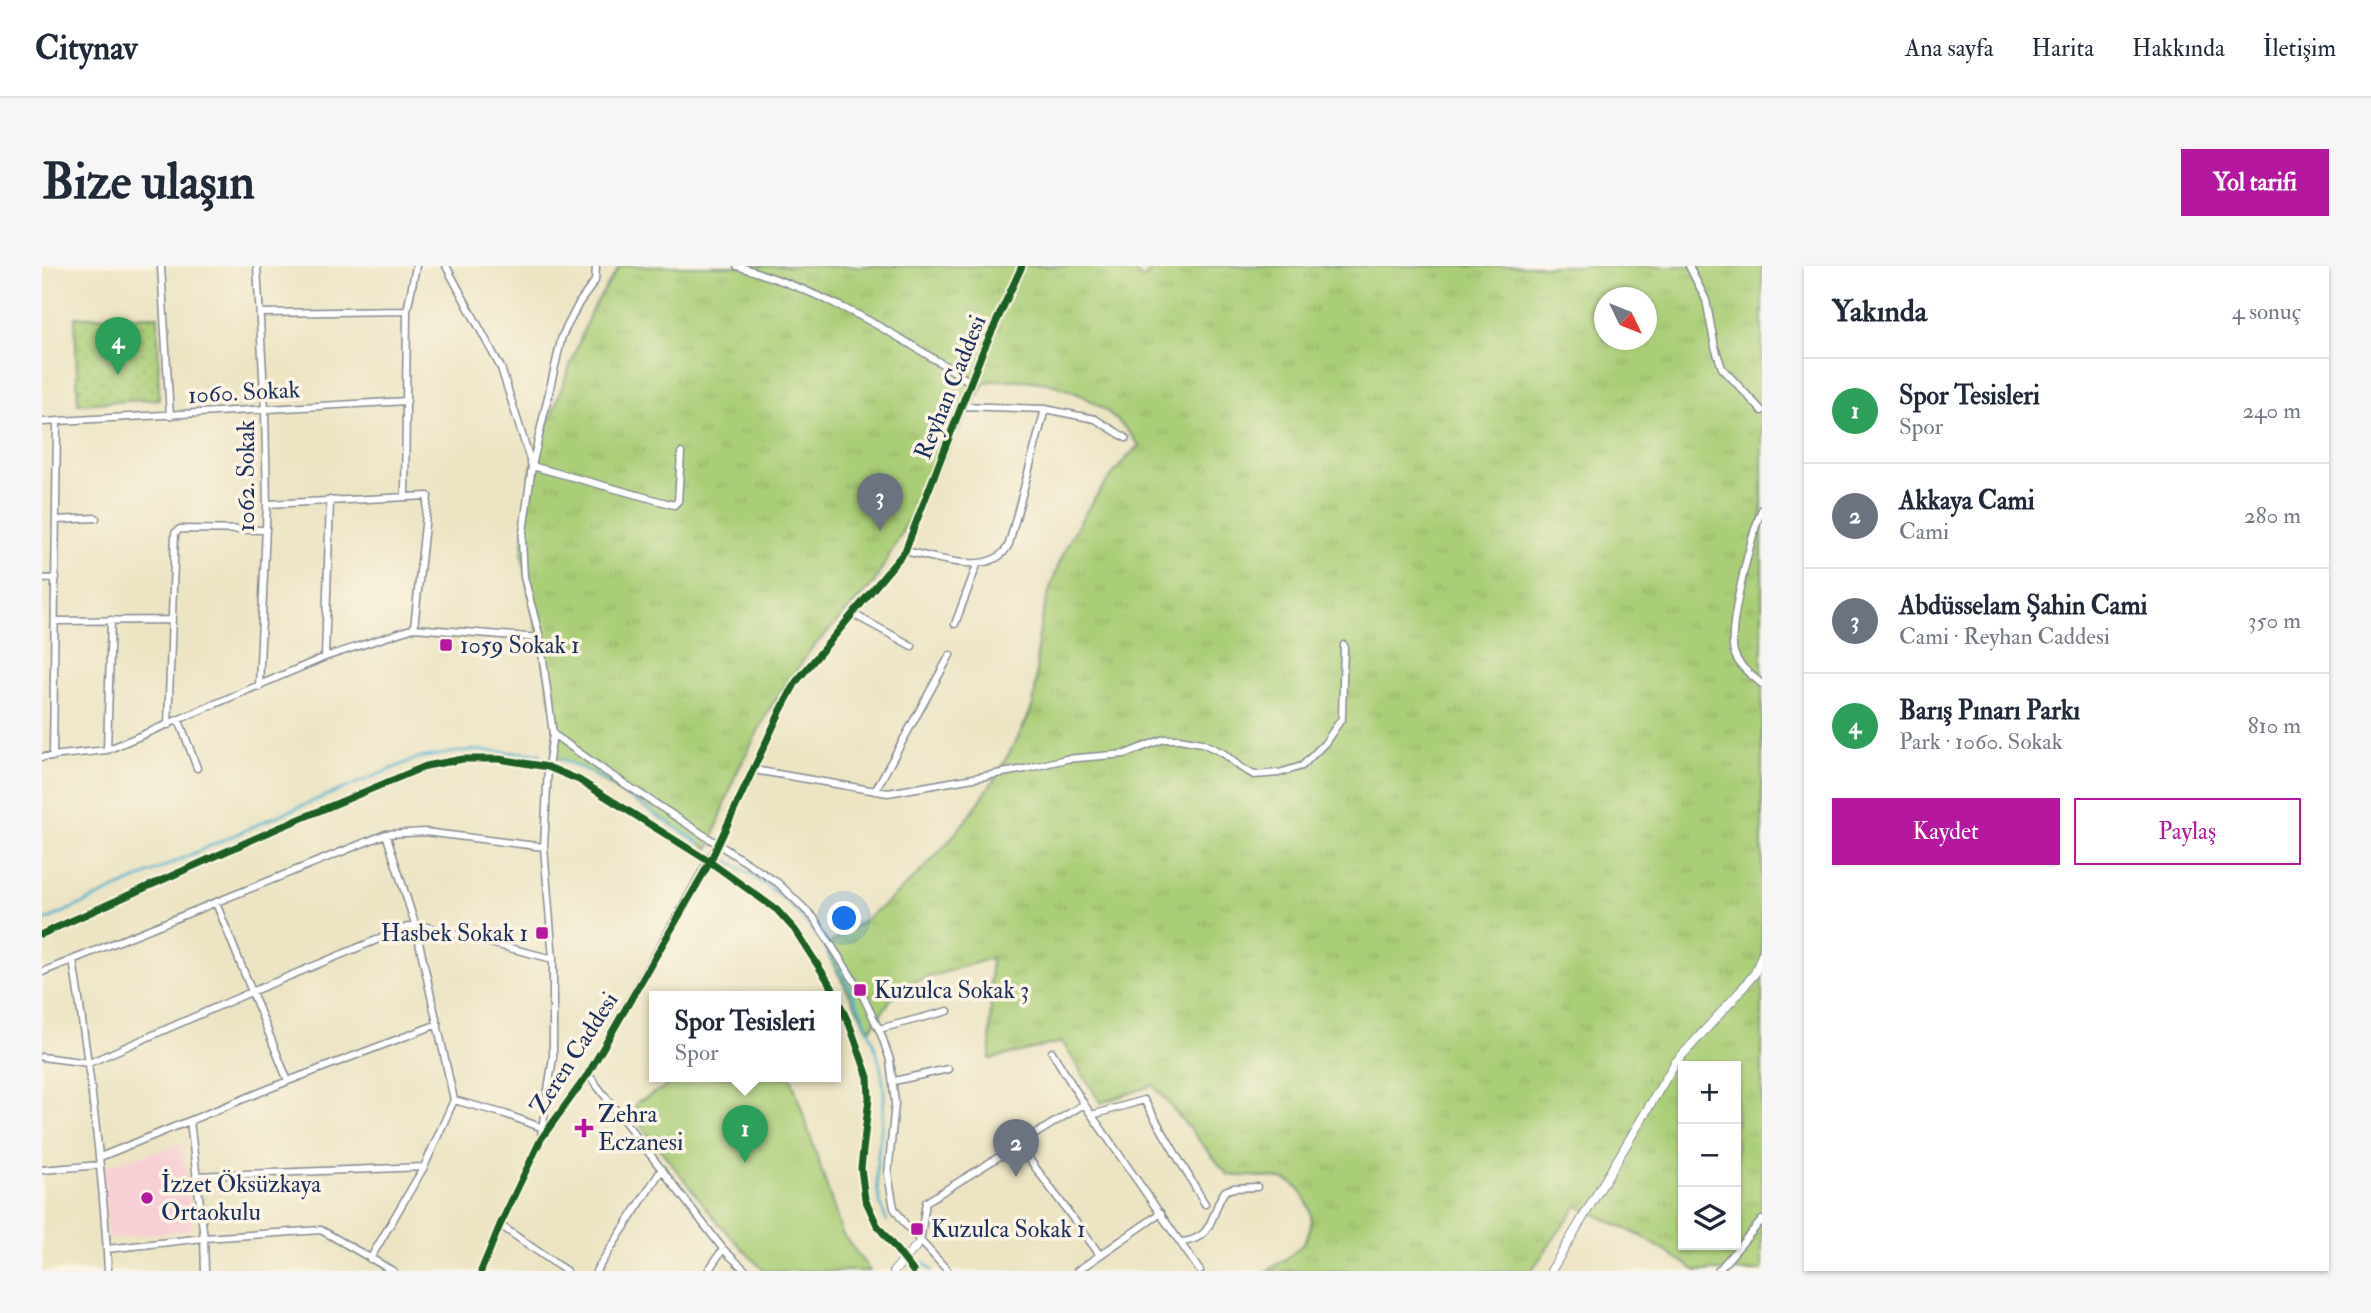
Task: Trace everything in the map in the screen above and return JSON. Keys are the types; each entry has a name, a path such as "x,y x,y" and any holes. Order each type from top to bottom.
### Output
{"street":[{"path":"161,266 170,416"},
{"name":"1062. Sokak","path":"257,266 267,504 260,687"},
{"path":"405,497 407,311 416,266"},
{"path":"446,266 501,368 532,466"},
{"path":"541,1139 554,1057 552,959 544,847 548,767 553,734 540,638 524,576 523,540 532,466 562,336 579,303 592,289 596,269 602,266"},
{"path":"737,266 843,305 908,341 970,382"},
{"name":"Reyhan Caddesi","path":"719,844 780,710 796,682 905,551 970,382 1022,266"},
{"path":"1689,266 1706,300 1715,348 1722,368 1762,411"},
{"path":"260,313 407,311"},
{"name":"1060. Sokak","path":"42,422 407,401"},
{"path":"961,406 1045,409 1095,419 1126,438"},
{"path":"905,551 977,565 1000,558 1009,544 1045,409"},
{"path":"53,757 57,422"},
{"path":"532,466 674,505 678,501 681,453"},
{"path":"267,504 428,496 414,628"},
{"path":"325,657 330,500"},
{"path":"1762,509 1743,573 1733,650 1741,666 1762,684"},
{"path":"57,520 96,518"},
{"path":"168,725 176,531 266,530"},
{"path":"956,624 977,565"},
{"path":"42,579 56,579"},
{"path":"852,614 912,646"},
{"path":"107,750 111,620"},
{"path":"55,621 171,620"},
{"path":"42,757 107,750 325,657 414,628 540,638"},
{"path":"754,770 888,793 1025,769 1066,759 1125,754 1164,739 1179,738 1202,743 1223,753 1240,768 1254,775 1271,775 1297,769 1325,743 1342,718 1344,646"},
{"path":"875,791 950,655"},
{"path":"179,720 197,768"},
{"path":"553,734 604,771 778,883 808,910 852,977 879,1029 890,1060 894,1081 894,1114 888,1174 897,1213 948,1271"},
{"path":"42,934 276,828 426,766 463,759 499,759 548,767 579,779 710,862 777,910 795,930 834,991"},
{"path":"42,972 386,834 425,832 474,836 544,847"},
{"path":"370,1259 424,1167 454,1100 415,924 386,834"},
{"name":"Zeren Caddesi","path":"481,1271 541,1139 588,1074 719,844"},
{"path":"216,902 288,1081"},
{"path":"42,1058 89,1063 415,924 552,959"},
{"path":"1550,1271 1675,1063 1755,973 1762,955"},
{"path":"73,960 89,1063 108,1271"},
{"path":"841,1006 868,1077 869,1098 861,1168 865,1199 877,1226 913,1271"},
{"path":"879,1029 947,1011"},
{"path":"42,1170 100,1161 288,1081 438,1024"},
{"path":"1052,1052 1084,1104 1200,1271"},
{"path":"894,1081 948,1069"},
{"path":"588,1074 723,1249 746,1271"},
{"path":"454,1100 543,1128"},
{"path":"1092,1115 1144,1100 1205,1204"},
{"path":"894,1271 920,1242 926,1202 1084,1104"},
{"path":"190,1121 204,1238 205,1271"},
{"path":"1018,1144 1100,1255"},
{"path":"196,1176 424,1167"},
{"path":"596,1271 662,1169"},
{"path":"1181,1242 1189,1242 1204,1233 1225,1191 1257,1186"},
{"path":"1077,1271 1087,1268 1100,1255 1160,1213"},
{"path":"1717,1271 1762,1220"},
{"path":"500,1225 566,1271"},
{"path":"107,1249 204,1238 321,1230 393,1271"},
{"path":"708,1271 723,1249"}],"shaded area":[{"name":"İzzet Öksüzkaya Ortaokulu","path":"182,1144 192,1229 108,1239 103,1167"}],"green space":[{"path":"620,266 1128,266 1143,279 1156,266 1762,266 1762,1271 1697,1271 1641,1236 1577,1206 1531,1271 1266,1271 1295,1252 1308,1235 1311,1213 1305,1197 1298,1189 1291,1182 1282,1179 1228,1175 1153,1085 1101,1103 1062,1042 990,1059 991,958 900,986 869,1031 824,947 881,907 932,860 975,807 1022,731 1033,705 1037,648 1043,613 1061,560 1102,488 1139,445 1125,428 1091,400 1051,384 1008,380 985,382 874,583 812,648 770,708 735,776 709,849 582,768 553,756 554,715 522,555 532,466 591,311"},
{"path":"158,316 159,399 78,404 75,317"},
{"path":"675,1082 793,1082 842,1233 870,1271 764,1271 721,1226 633,1115 637,1102"}],"waterway":[{"path":"42,922 272,818 418,758 471,750 541,754"},
{"path":"562,759 596,775 701,844"},
{"path":"727,860 777,894 808,924 839,970 867,1025 883,1078 884,1101 877,1176 881,1206 887,1221"},
{"path":"924,1262 932,1271"}],"cycle path":[{"path":"481,1271 541,1139 588,1074 710,862 796,682 905,551 982,353 1022,266"},
{"path":"42,934 276,829 426,766 463,759 499,759 548,767 579,780 710,862 777,910 795,930 834,991"},
{"path":"841,1006 868,1077 869,1098 861,1168 865,1199 877,1225 913,1271"}],"place":[{"name":"Barış Pınarı Parkı","path":"118,375"},
{"name":"Abdüsselam Şahin Cami","path":"880,531"},
{"name":"1059 Sokak 1","path":"446,645"},
{"name":"Hasbek Sokak 1","path":"542,933"},
{"name":"Kuzulca Sokak 3","path":"860,990"},
{"name":"Zehra Eczanesi","path":"584,1128"},
{"name":"Spor Tesisleri","path":"745,1163"},
{"name":"Akkaya Cami","path":"1016,1177"},
{"name":"İzzet Öksüzkaya Ortaokulu","path":"147,1198"},
{"name":"Kuzulca Sokak 1","path":"917,1229"}]}
